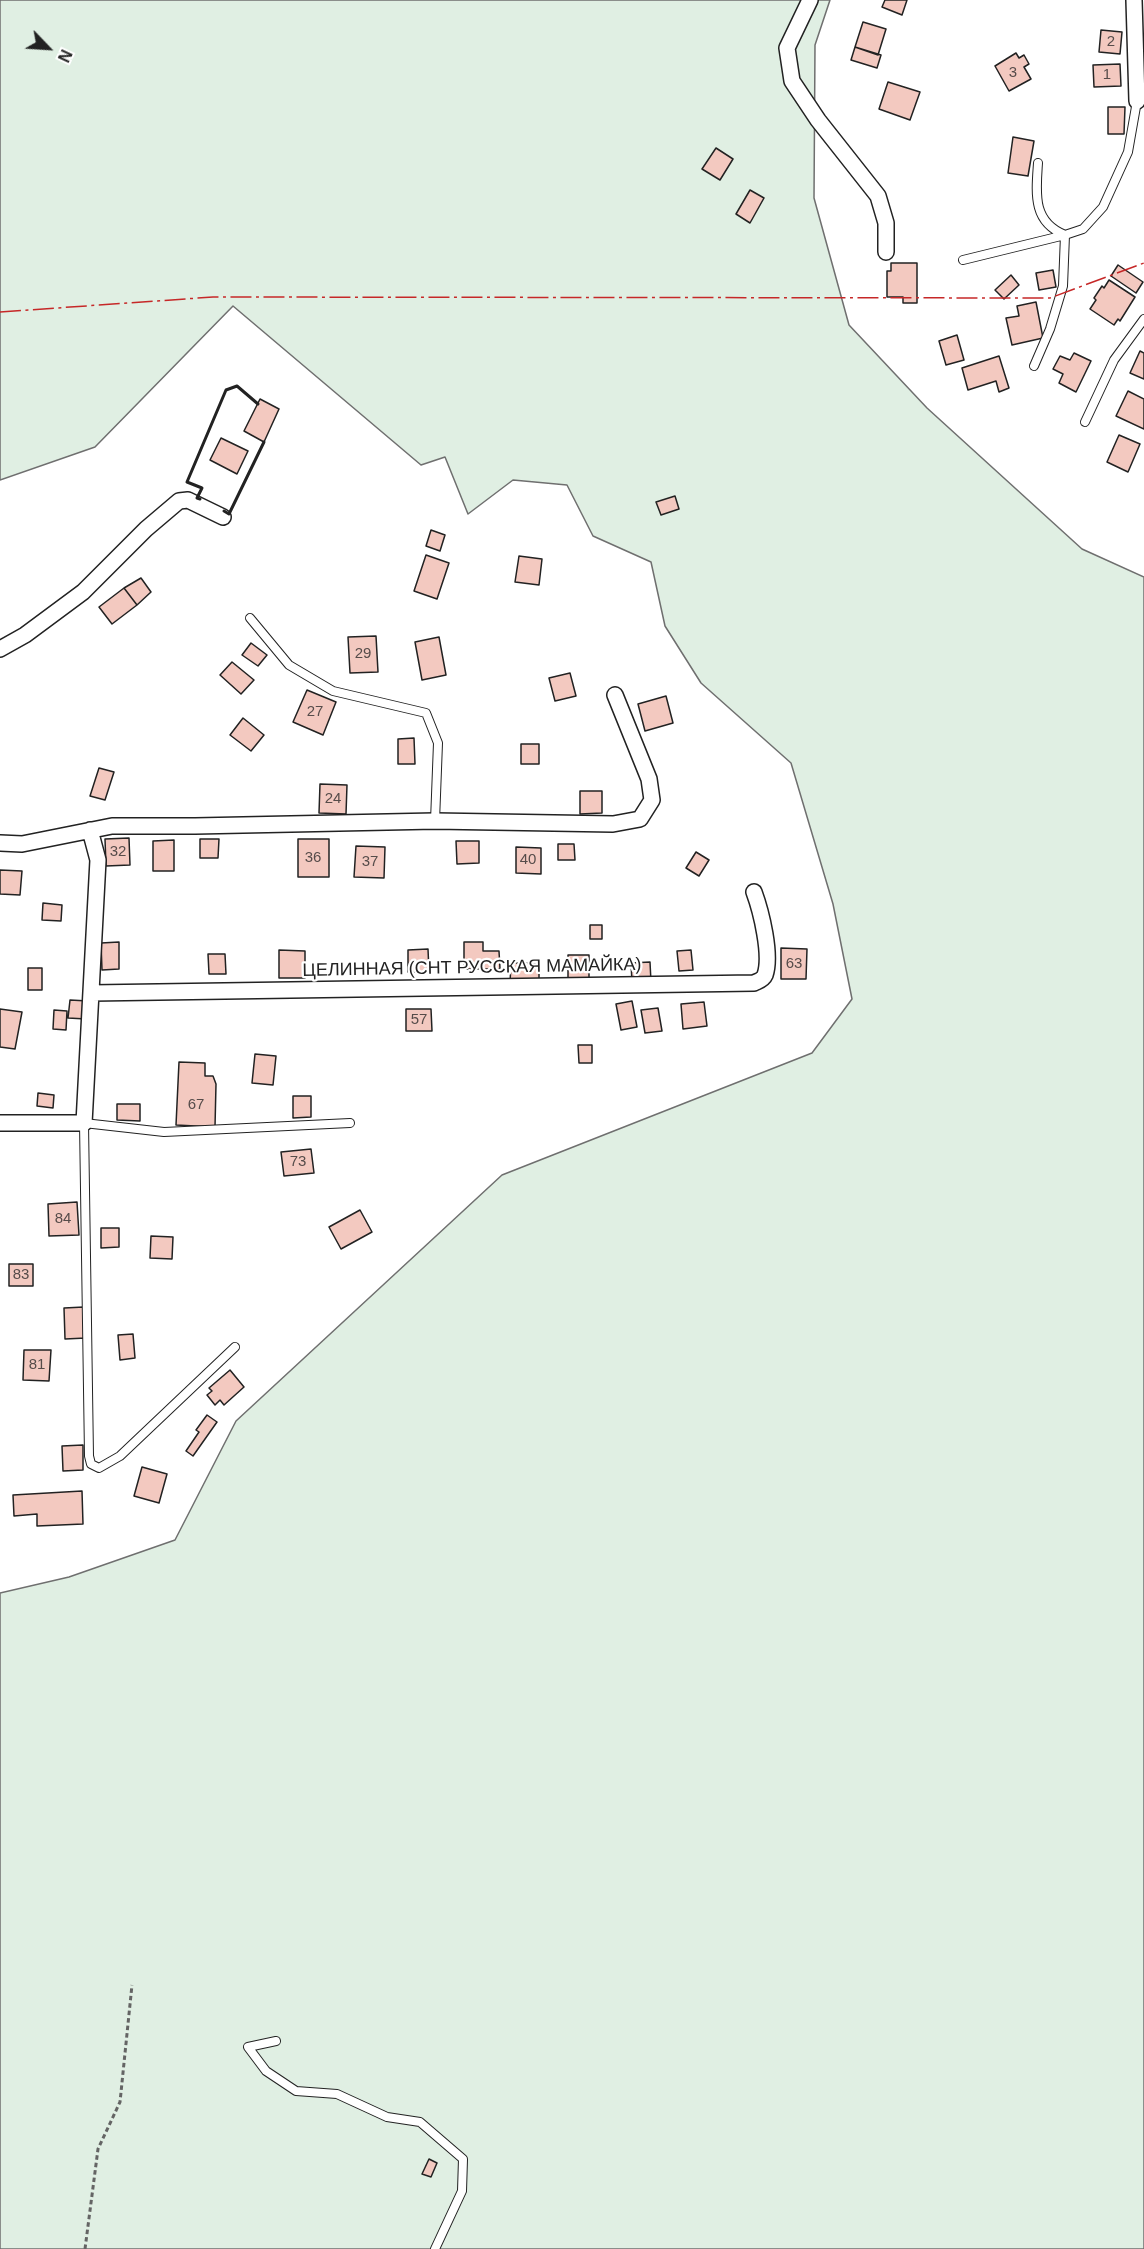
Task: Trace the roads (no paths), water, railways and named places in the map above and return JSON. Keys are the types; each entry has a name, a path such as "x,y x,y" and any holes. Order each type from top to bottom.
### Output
{"street":[{"path":"810,0 787,48 792,81 818,120 878,196 886,223 886,252"},
{"path":"1134,0 1140,106"},
{"path":"0,650 25,635 83,592 179,501 188,500 223,517"},
{"path":"0,843 22,844 112,826 435,821 613,824 640,819 652,800 649,779 615,695"},
{"path":"0,1123 84,1123 99,860 90,830"},
{"name":"ЦЕЛИННАЯ (СНТ РУССКАЯ МАМАЙКА)","path":"92,993 754,983 765,975 767,958 760,908 754,892"}],"lane":[{"path":"963,260 1083,229 1103,207 1128,152 1140,106"},
{"path":"1038,163 1035,196 1045,222 1053,230 1065,235"},
{"path":"1034,366 1050,329 1063,286 1065,235"},
{"path":"1085,422 1113,360 1144,319"},
{"path":"250,618 289,665 333,691 426,713 438,743 435,821"},
{"path":"235,1347 120,1456 99,1468 91,1464 84,1123 164,1132 350,1123"},
{"path":"276,2041 248,2047 266,2071 296,2091 337,2094 387,2117 420,2122 463,2159 462,2191 435,2249"}]}
